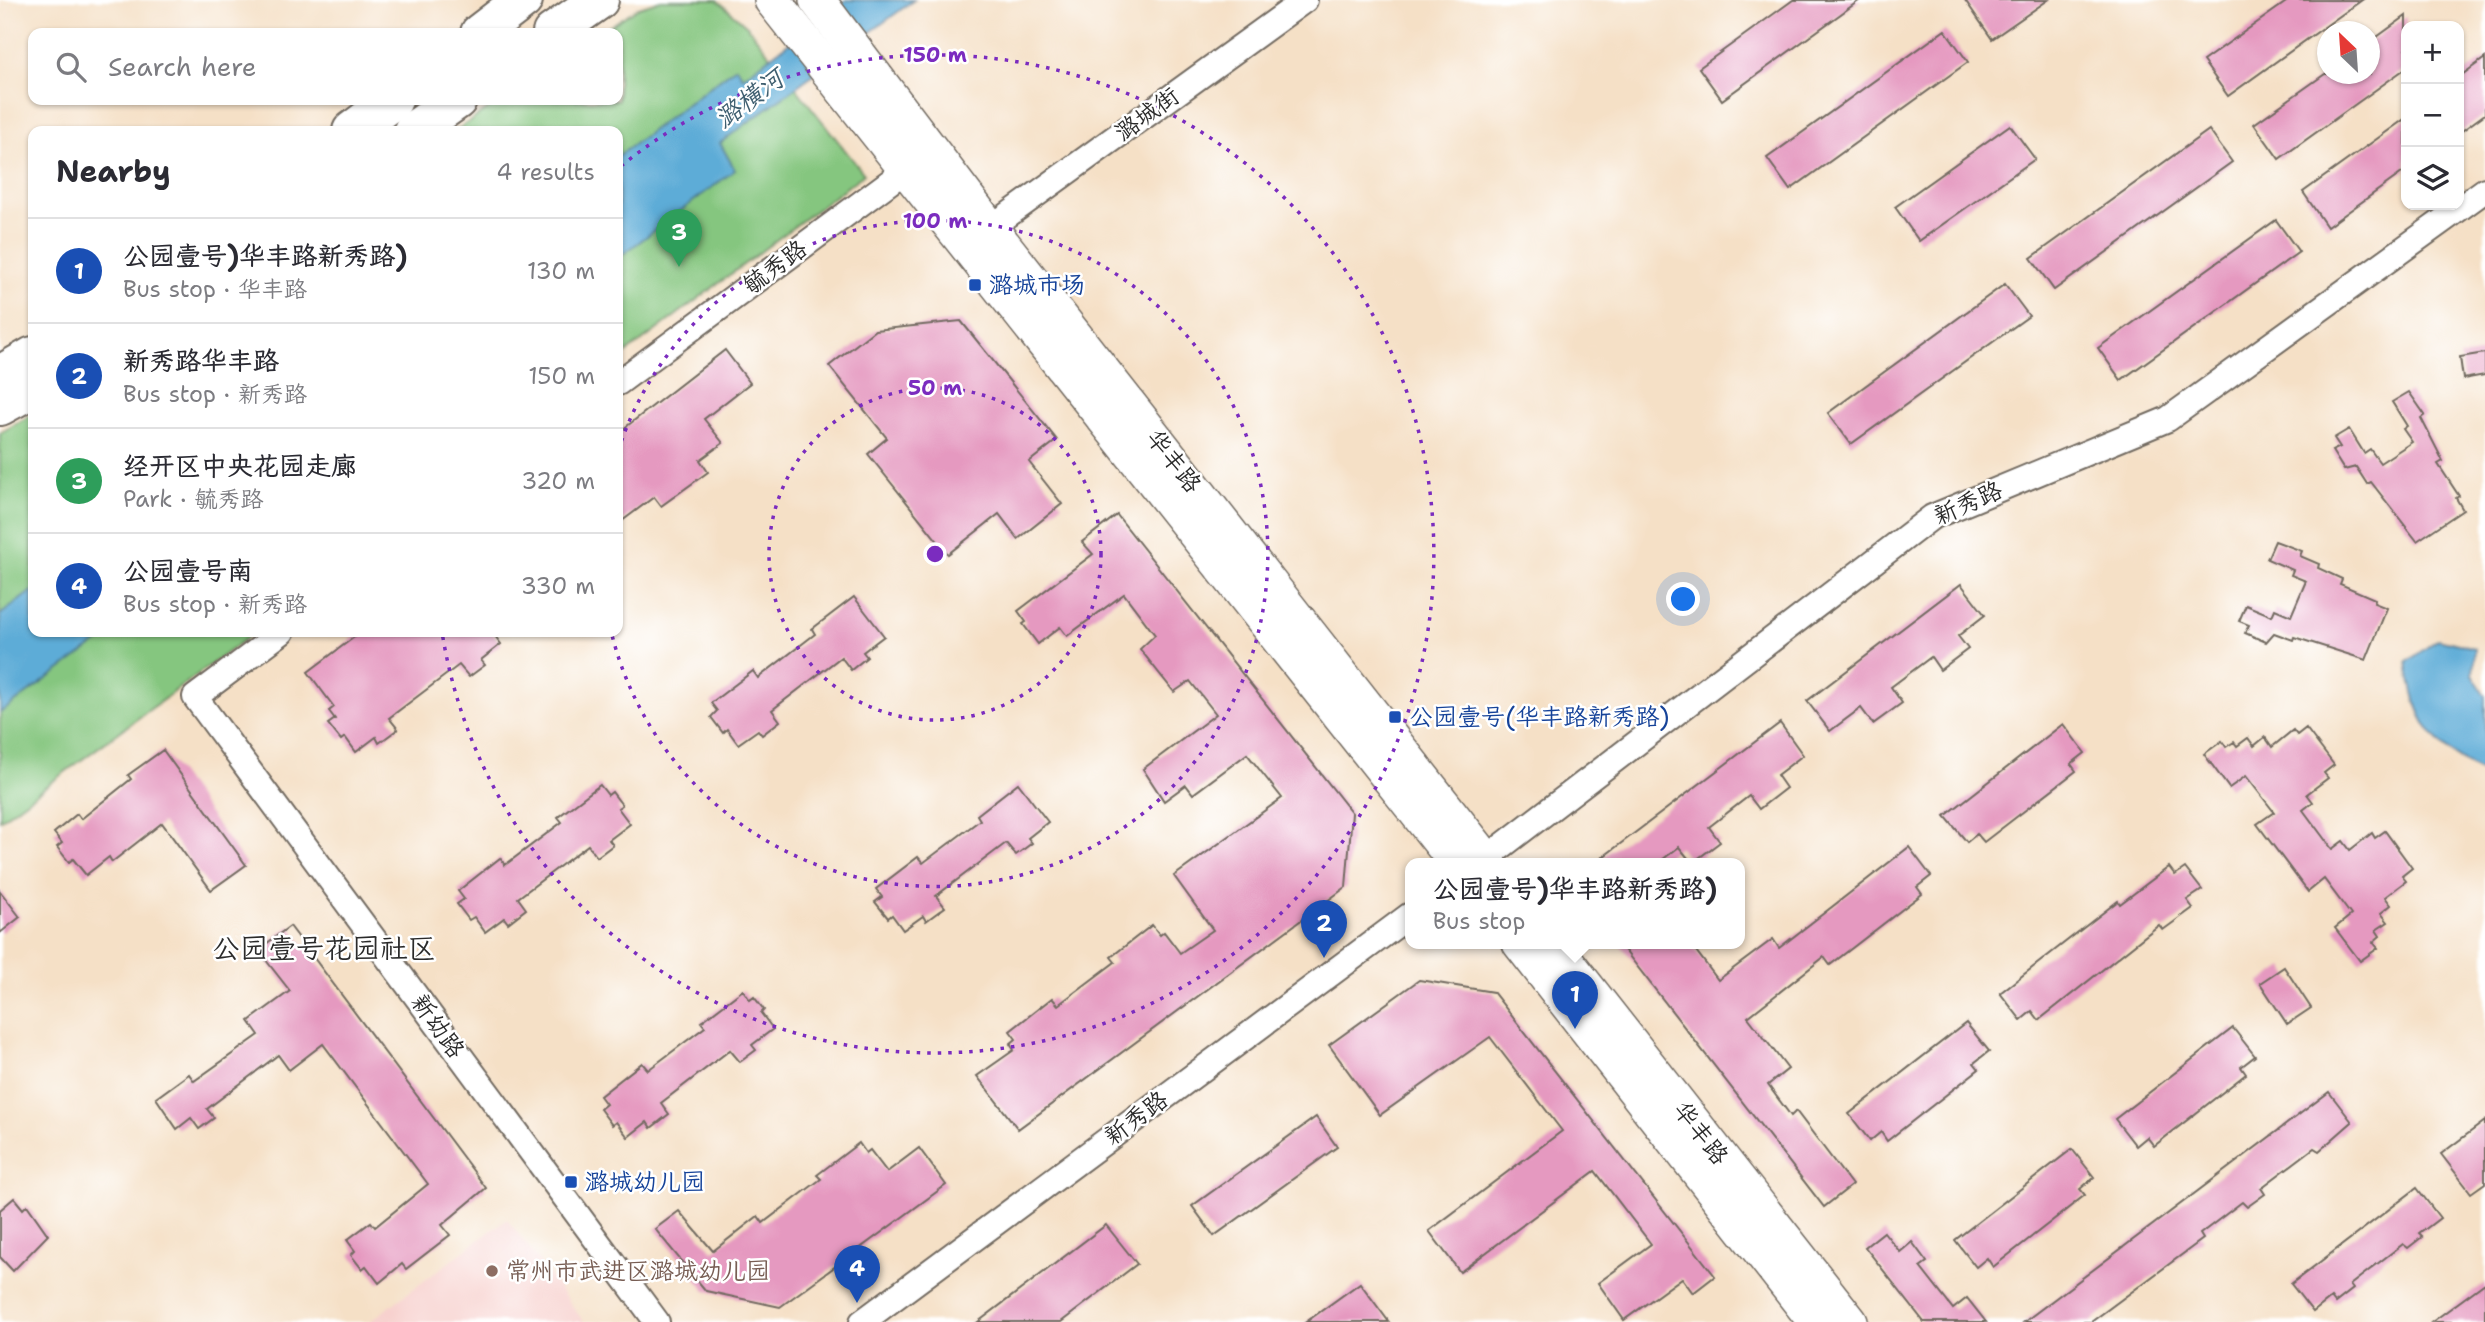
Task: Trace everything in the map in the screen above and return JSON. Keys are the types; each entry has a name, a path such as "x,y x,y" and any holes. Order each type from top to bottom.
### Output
{"main road":[{"path":"487,28 523,0"},
{"path":"559,28 599,0"},
{"path":"359,126 386,105"},
{"path":"420,126 450,105"},
{"path":"0,375 28,359"},
{"path":"0,406 28,391"}],"street":[{"path":"817,0 847,68"},
{"name":"潞城街","path":"990,228 1304,0"},
{"path":"780,11 847,68"},
{"name":"华丰路","path":"847,68 1475,858"},
{"name":"华丰路","path":"919,160 990,228 1475,858"},
{"name":"毓秀路","path":"623,379 919,160"},
{"name":"新秀路","path":"1483,858 1932,517 2168,419 2485,190"},
{"name":"新幼路","path":"275,637 195,697 657,1322"},
{"name":"新秀路","path":"862,1322 1405,919"},
{"name":"华丰路","path":"1525,949 1816,1322"},
{"name":"华丰路","path":"1557,949 1850,1322"}],"shaded area":[{"name":"常州市武进区潞城幼儿园","path":"507,1219 584,1322 369,1322"}],"green space":[{"path":"661,0 717,0 747,26 864,174 623,355 623,126 463,126 494,105 623,105 623,28 608,28 639,7"},
{"path":"28,417 28,637 248,637 0,820 0,433"}],"water":[{"name":"潞横河","path":"846,0 914,0 720,143 735,170 623,254 623,152 736,67 743,77"},
{"path":"28,594 28,637 105,637 0,713 0,615"},
{"path":"2438,639 2475,648 2473,674 2485,696 2485,774 2439,742 2421,716 2415,700 2407,662"}],"building":[{"path":"1793,0 1860,0 1722,100 1699,68"},
{"path":"1965,0 2048,0 1992,39"},
{"path":"2289,0 2362,0 2333,21 2317,21 2317,32 2228,96 2203,61"},
{"path":"2406,16 2406,21 2401,21 2401,72 2279,159 2254,124 2317,80 2317,84 2380,84 2380,35"},
{"path":"1945,30 1968,62 1790,190 1767,158"},
{"path":"2485,58 2485,114 2464,129 2464,84 2464,73"},
{"path":"2401,122 2401,174 2327,227 2303,192"},
{"path":"2010,125 2035,159 1919,241 1895,207"},
{"path":"2209,130 2232,162 2054,290 2031,258"},
{"path":"2276,220 2299,252 2121,380 2098,348"},
{"path":"2005,284 2029,316 1851,444 1828,413"},
{"path":"961,321 1057,440 1029,462 1062,504 1018,539 999,514 948,554 868,454 887,438 829,366 875,330"},
{"path":"725,350 750,383 704,419 723,443 700,460 708,472 661,506 654,497 623,520 623,429"},
{"path":"2485,353 2485,375 2463,379 2460,357"},
{"path":"2409,392 2425,415 2421,418 2443,461 2438,464 2459,496 2456,498 2463,510 2417,541 2371,482 2367,484 2356,467 2344,470 2332,451 2340,447 2334,438 2349,429 2364,453 2370,449 2380,463 2412,442 2403,429 2407,426 2392,402"},
{"path":"1117,515 1352,813 1346,887 1018,1129 977,1076 1014,1050 1010,1044 1016,1039 1010,1031 1052,998 1058,1005 1115,962 1111,957 1152,925 1160,935 1164,932 1180,953 1213,930 1174,876 1282,798 1247,754 1193,794 1186,785 1164,801 1143,769 1216,714 1190,681 1174,692 1140,649 1155,635 1124,594 1067,636 1060,627 1038,644 1023,624 1026,622 1018,611 1093,554 1082,542"},
{"path":"2275,541 2302,551 2300,556 2319,564 2318,568 2342,579 2340,584 2375,599 2374,603 2387,608 2366,660 2294,637 2293,640 2274,633 2266,642 2245,633 2249,625 2239,621 2246,605 2272,616 2275,609 2291,616 2306,581 2291,575 2293,570 2267,559"},
{"path":"1961,584 1985,615 1958,636 1968,649 1940,670 1931,657 1891,687 1902,703 1873,724 1861,708 1830,731 1807,701"},
{"path":"854,597 884,636 863,652 867,657 851,670 841,657 772,710 780,721 762,735 758,730 738,744 727,729 723,733 711,717 717,711 711,703 753,671 758,678 815,634 812,629"},
{"path":"354,637 496,637 501,644 481,660 485,665 469,677 459,665 389,718 398,729 379,743 376,737 356,752 345,737 341,740 328,724 335,719 329,711 334,707 308,672"},
{"path":"1780,723 1803,755 1777,775 1786,788 1759,809 1749,796 1709,827 1720,842 1699,858 1688,858 1679,847 1665,858 1602,858"},
{"path":"2063,724 2085,753 2071,764 2076,771 1984,842 1977,834 1967,842 1945,816"},
{"path":"2306,728 2334,765 2324,773 2328,778 2307,794 2313,802 2303,810 2332,849 2343,841 2350,850 2372,833 2375,838 2385,831 2412,868 2402,876 2406,881 2385,897 2391,905 2381,913 2388,922 2376,930 2380,936 2373,942 2378,948 2360,961 2335,928 2351,915 2324,879 2308,892 2257,824 2274,812 2246,776 2229,788 2204,754 2222,741 2226,747 2234,742 2237,746 2248,738 2254,746 2265,737 2272,747 2293,730 2297,735"},
{"path":"163,750 246,865 211,890 162,823 112,862 109,857 86,875 73,859 69,862 57,847 62,843 54,833 77,814 81,819 131,779 128,775"},
{"path":"1018,783 1048,822 1028,838 1032,843 1016,855 1006,843 936,896 945,907 926,921 923,916 903,930 892,915 888,918 875,902 882,897 876,889 918,857 923,863 980,820 977,815"},
{"path":"600,785 608,795 612,792 622,805 618,808 630,824 609,840 613,845 597,857 588,845 518,898 526,909 508,923 504,918 485,932 474,917 469,920 457,904 464,899 458,891 500,858 505,865 562,822 558,817"},
{"path":"1909,847 1931,876 1917,887 1922,894 1830,965 1824,957 1748,1017 1788,1069 1768,1085 1791,1116 1796,1111 1852,1185 1824,1207 1624,949 1695,949 1718,980 1773,939 1779,948"},
{"path":"2169,867 2175,875 2185,868 2202,890 2187,900 2193,908 2163,930 2159,925 2039,1020 2032,1011 2021,1020 2000,993 2118,901 2120,904"},
{"path":"0,891 20,917 0,933"},
{"path":"290,926 486,1188 442,1225 450,1235 406,1269 402,1264 379,1283 366,1266 362,1269 351,1255 355,1251 347,1240 371,1222 375,1227 428,1184 323,1044 289,1070 278,1055 207,1109 214,1118 199,1129 191,1118 177,1129 156,1098 189,1074 194,1081 259,1035 249,1021 290,991 258,950"},
{"path":"2284,967 2311,1008 2287,1024 2260,983"},
{"path":"1419,980 1493,992 1715,1276 1693,1293 1682,1278 1624,1320 1598,1283 1651,1244 1595,1171 1460,1272 1429,1231 1562,1131 1490,1037 1380,1115 1329,1045"},
{"path":"743,990 750,1000 754,997 764,1010 761,1013 773,1029 752,1045 756,1050 740,1062 730,1050 661,1103 669,1114 651,1128 647,1122 628,1137 616,1122 612,1125 600,1109 606,1104 600,1096 642,1063 648,1070 705,1027 701,1022"},
{"path":"1966,1023 1989,1051 1974,1063 1979,1069 1887,1141 1881,1132 1870,1141 1849,1114"},
{"path":"2233,1028 2255,1056 2241,1067 2246,1074 2154,1146 2147,1137 2136,1146 2115,1119"},
{"path":"2329,1092 2352,1122 2319,1151 2314,1148 2261,1188 2265,1194 2247,1207 2242,1202 2200,1234 2203,1239 2091,1322 2024,1322"},
{"path":"1316,1117 1337,1147 1214,1236 1192,1206"},
{"path":"2485,1121 2485,1183 2471,1193 2441,1154"},
{"path":"859,1143 866,1153 870,1150 887,1172 919,1148 946,1185 780,1307 706,1291 655,1229 679,1211 713,1251 758,1216 763,1223 821,1179 817,1175"},
{"path":"2072,1149 2094,1177 2080,1189 2085,1195 1993,1267 1987,1258 1976,1267 1955,1240"},
{"path":"2417,1188 2440,1218 2419,1234 2422,1237 2408,1248 2403,1244 2350,1285 2353,1289 2335,1303 2331,1298 2313,1312 2291,1284"},
{"path":"14,1198 23,1209 27,1205 48,1235 13,1271 0,1257 0,1210"},
{"path":"1106,1225 1137,1264 1061,1322 978,1322"},
{"path":"1884,1232 1900,1252 1912,1242 1927,1262 1920,1267 1953,1309 1967,1298 1986,1322 1924,1322 1865,1247"},
{"path":"1360,1283 1389,1322 1306,1322"},
{"path":"2485,1283 2485,1322 2432,1322"}],"place":[{"name":"经开区中央花园走廊","path":"679,267"},
{"name":"潞城市场","path":"975,285"},
{"name":"公园壹号(华丰路新秀路)","path":"1395,717"},
{"name":"新秀路华丰路","path":"1324,958"},
{"name":"公园壹号)华丰路新秀路)","path":"1575,1029"},
{"name":"潞城幼儿园","path":"571,1182"},
{"name":"常州市武进区潞城幼儿园","path":"492,1271"},
{"name":"公园壹号南","path":"857,1303"}],"district":[{"name":"公园壹号花园社区","path":"324,948"}]}
